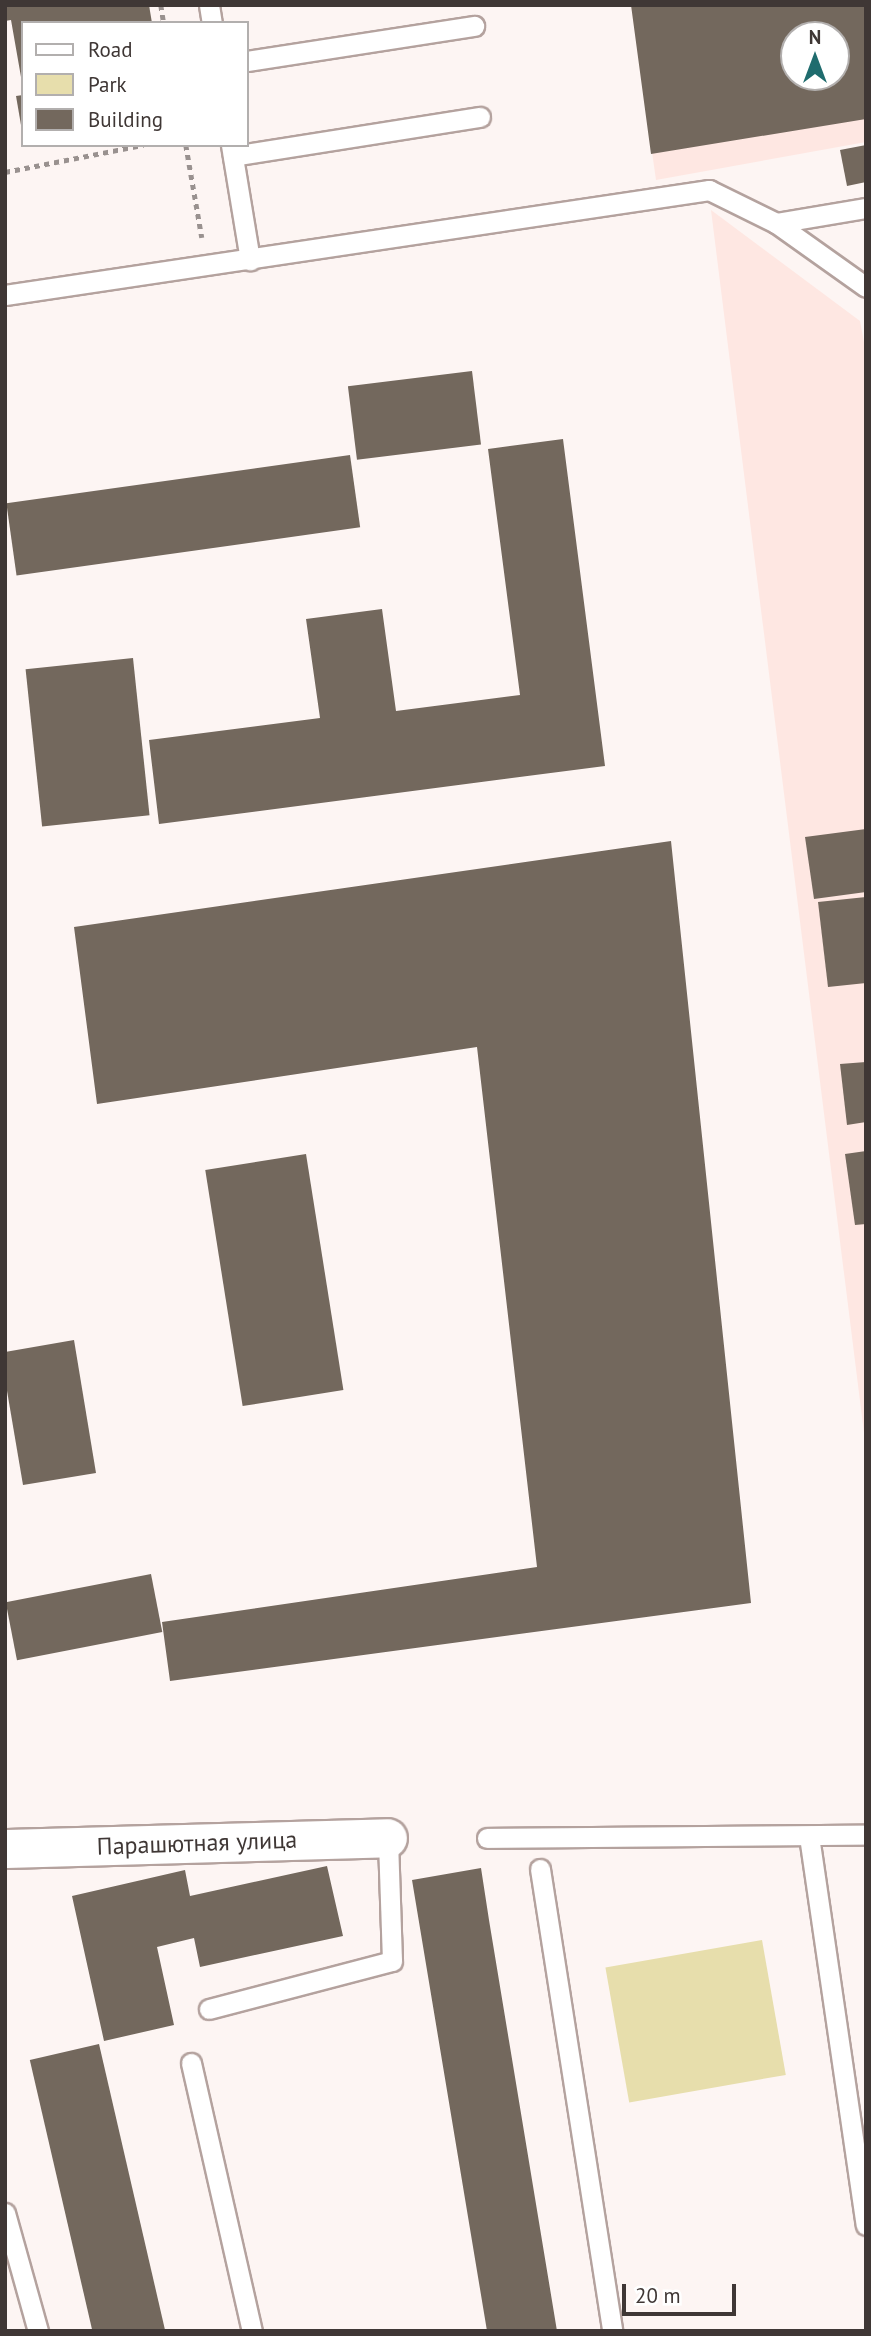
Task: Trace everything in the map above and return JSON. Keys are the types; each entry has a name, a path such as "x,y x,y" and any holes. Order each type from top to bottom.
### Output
{"street":[{"name":"Парашютная улица","path":"5,1849 388,1838"}],"lane":[{"path":"248,61 474,26"},
{"path":"250,260 232,151 480,117"},
{"path":"5,295 709,190 776,223 866,287"},
{"path":"776,223 866,208"},
{"path":"487,1838 866,1835"},
{"path":"808,1836 866,2225"},
{"path":"209,2009 392,1961 388,1838"},
{"path":"540,1869 612,2331"},
{"path":"191,2063 252,2331"},
{"path":"5,2213 38,2331"}],"path":[{"path":"5,172 133,147"},
{"path":"186,147 207,266"}],"shaded area":[{"path":"631,5 866,5 866,142 656,180"},
{"path":"711,210 860,321 866,353 866,1449"}],"green space":[{"path":"762,1940 786,2075 629,2103 605,1968"}],"building":[{"path":"5,5 149,5 152,21 21,21 21,77 11,20 5,21"},
{"path":"631,5 866,5 866,119 651,154"},
{"path":"21,95 21,125 16,96"},
{"path":"866,145 866,182 847,186 840,150"},
{"path":"472,371 481,444 357,460 348,386"},
{"path":"563,439 605,766 159,824 149,740 320,718 306,619 382,609 396,711 520,695 488,449"},
{"path":"350,455 360,527 17,576 6,503"},
{"path":"133,658 150,815 42,826 26,669"},
{"path":"866,829 866,892 814,899 805,837"},
{"path":"671,841 751,1603 170,1681 162,1622 537,1567 477,1047 97,1104 74,927"},
{"path":"866,897 866,983 828,987 818,902"},
{"path":"866,1062 866,1122 847,1125 840,1064"},
{"path":"866,1151 866,1224 855,1225 845,1154"},
{"path":"306,1154 343,1390 243,1406 205,1170"},
{"path":"74,1340 96,1473 23,1485 5,1379 5,1352"},
{"path":"151,1574 162,1632 17,1660 6,1602"},
{"path":"327,1866 343,1936 200,1967 194,1938 157,1947 174,2025 104,2041 72,1896 185,1870 190,1896"},
{"path":"481,1868 557,2331 487,2331 412,1880"},
{"path":"99,2044 165,2331 92,2331 30,2060"}]}
